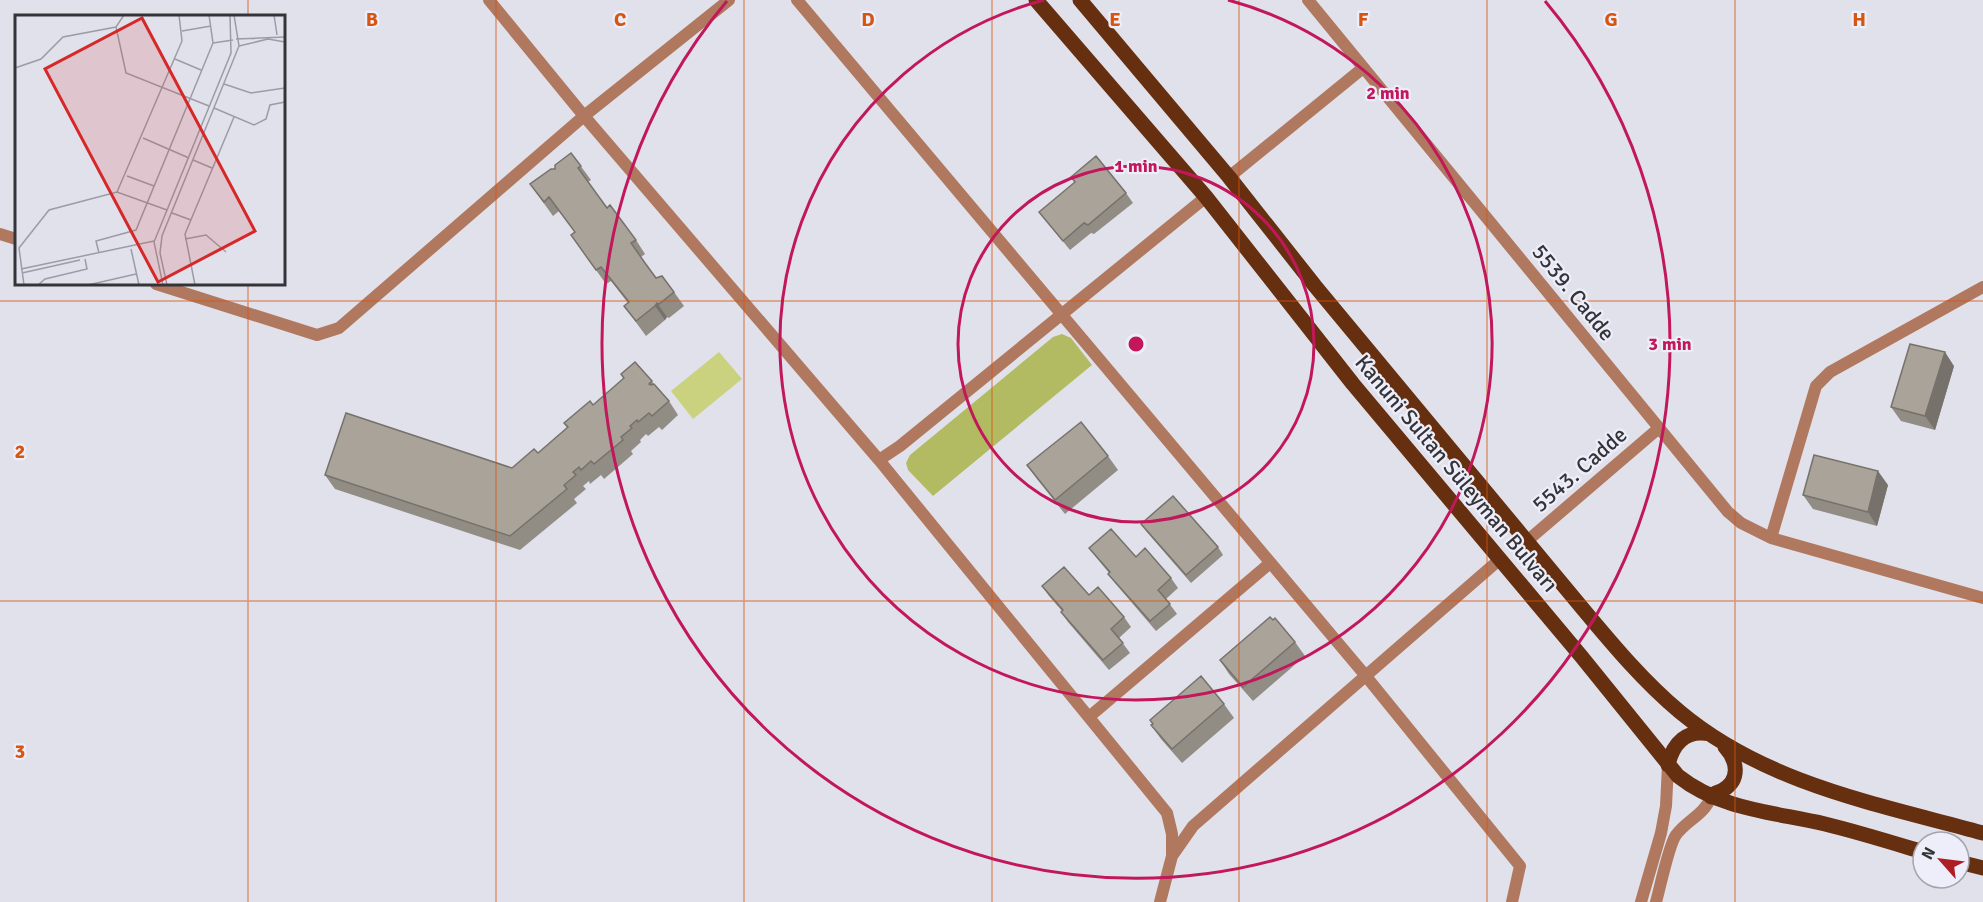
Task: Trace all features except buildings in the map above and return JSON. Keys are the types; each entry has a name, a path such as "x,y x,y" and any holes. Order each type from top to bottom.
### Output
{"main road":[{"name":"Kanuni Sultan Süleyman Bulvarı","path":"1036,0 1206,197 1353,384 1595,673 1678,776 1711,797 1746,809 1825,824 1911,849"},
{"name":"Kanuni Sultan Süleyman Bulvarı","path":"1080,0 1229,177 1322,295 1625,659 1674,708 1723,744 1804,783 1983,833"},
{"path":"1668,765 1670,756 1686,736 1699,732 1710,734"},
{"path":"1711,797 1728,786 1736,770 1734,759 1723,744"}],"street":[{"path":"489,0 584,116 879,460 1167,813 1172,834 1172,856 1160,902"},
{"path":"159,285 317,335 339,328 584,116 729,0"},
{"path":"797,0 1365,675 1520,866 1512,902"},
{"name":"5539. Cadde","path":"1308,0 1728,512 1741,523 1771,538 1983,598"},
{"path":"1229,177 1363,68"},
{"path":"879,460 900,446 1206,197"},
{"path":"0,234 15,239"},
{"path":"1771,538 1816,386 1830,372 1983,287"},
{"name":"5543. Cadde","path":"1527,541 1659,428"},
{"path":"1172,856 1193,826 1499,560"},
{"path":"1089,717 1270,563"},
{"path":"1641,902 1662,833 1668,765"},
{"path":"1656,902 1674,837 1707,807 1711,797"}],"green space":[{"path":"1062,334 1071,338 1092,365 933,496 908,470 906,463 910,455 1053,337"},
{"path":"719,352 742,379 693,419 671,391"}]}
